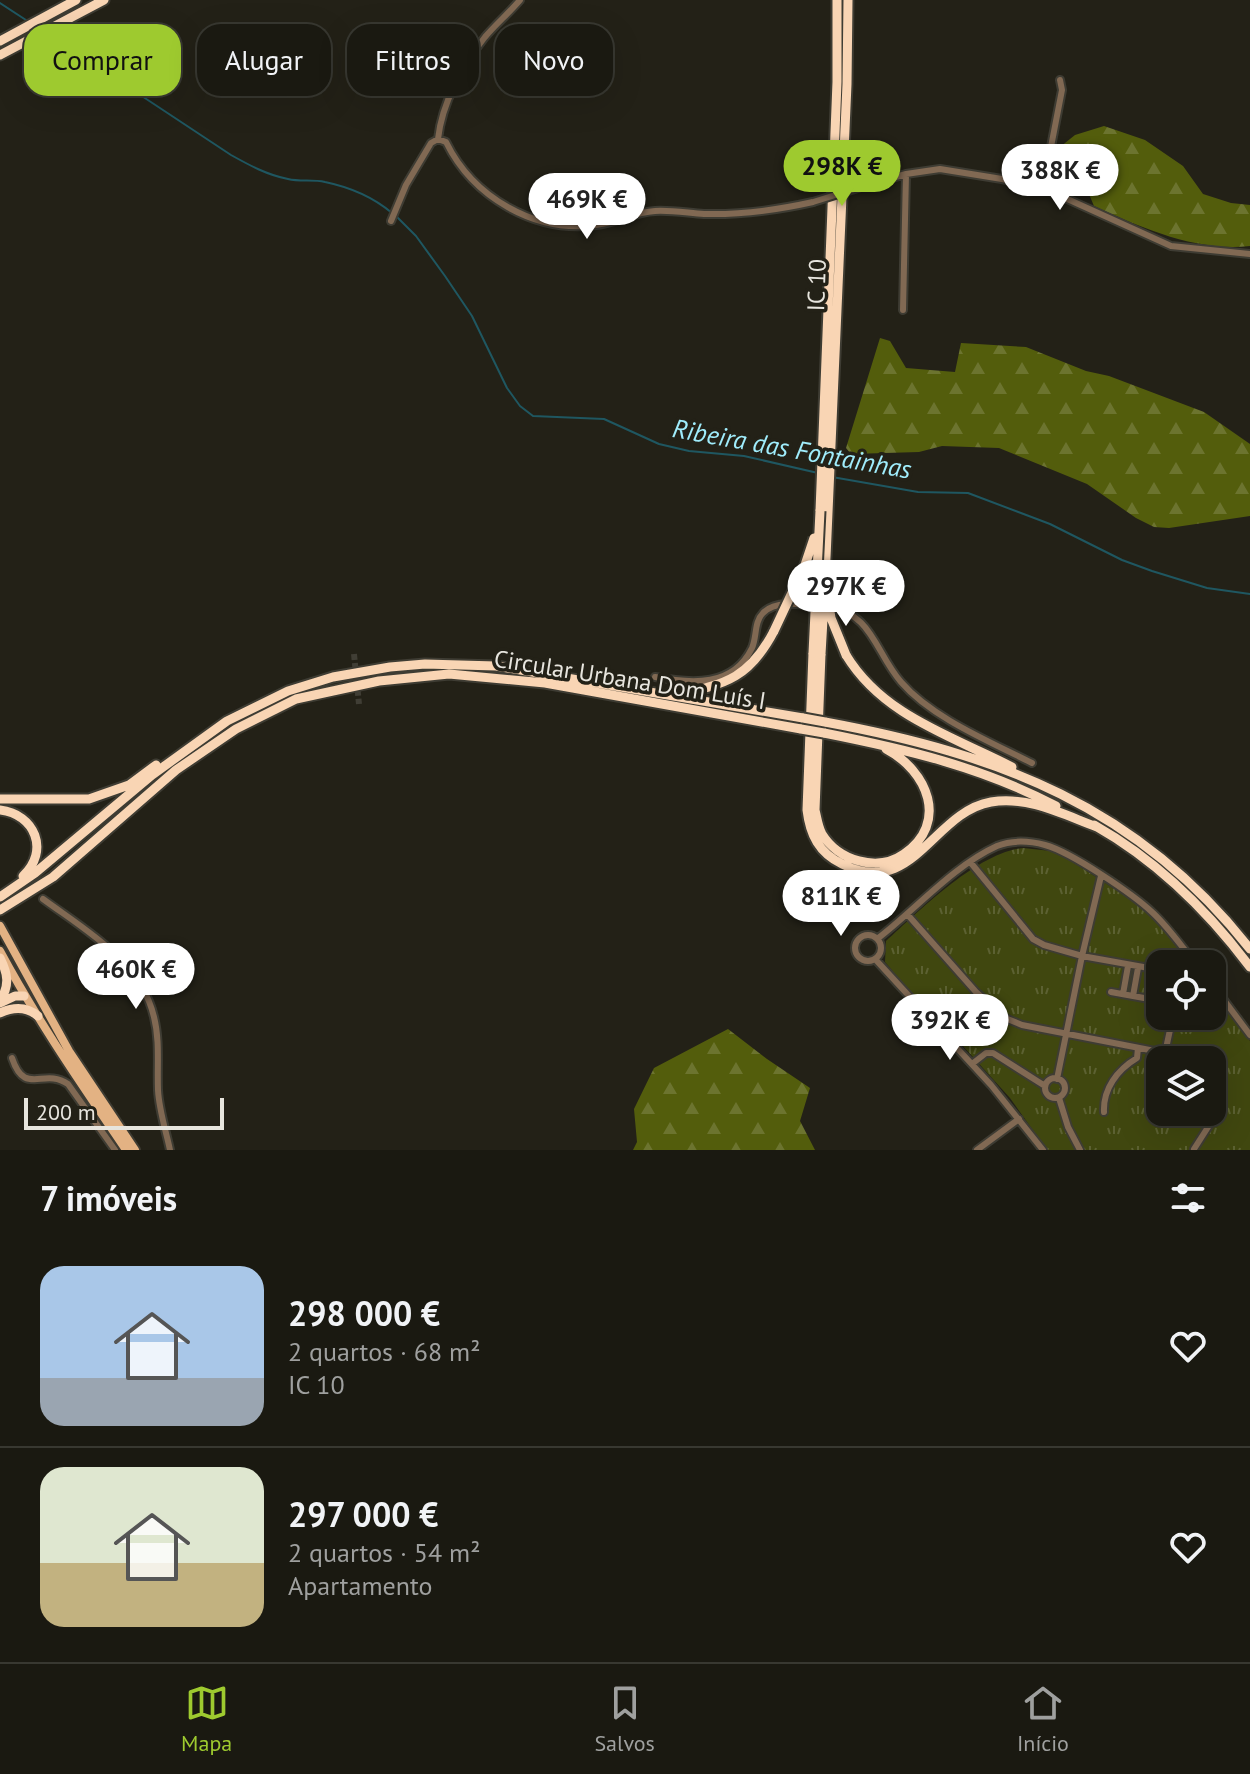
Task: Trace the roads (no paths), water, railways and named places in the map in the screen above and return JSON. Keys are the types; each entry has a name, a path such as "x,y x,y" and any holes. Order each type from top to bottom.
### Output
{"highway":[{"path":"0,41 76,0"},
{"path":"0,55 104,0"},
{"name":"IC 10","path":"837,0 837,82 820,511 815,810 820,832 832,847 848,858 881,863 902,855 915,843 926,820 928,796 922,779 908,762 865,741"},
{"name":"IC 10","path":"848,0 833,429 807,810 809,828 817,845 833,860 852,869 873,873 910,861 965,812 987,803 1028,801 1097,827"},
{"name":"IC 10","path":"674,695 734,679 760,656 809,556 820,511"},
{"name":"IC 10","path":"825,580 831,618 846,655 863,679 892,706 1054,789"},
{"name":"Circular Urbana Dom Luís I","path":"0,895 35,873 152,775 227,721 288,691 333,677 390,667 425,664 496,666 803,718 865,741 937,758 985,774 1097,827 1150,863 1228,939 1250,967"},
{"name":"Circular Urbana Dom Luís I","path":"0,910 53,877 176,770 236,729 296,699 379,681 449,674 545,683 801,729 824,728 938,747 1054,789 1116,825 1177,870 1250,949"},
{"path":"0,799 89,799 129,785 227,721"},
{"path":"0,810 23,818 31,825 38,843 34,862 28,871 0,895"},
{"path":"0,958 8,977 0,1002"},
{"path":"0,1002 24,996"},
{"path":"0,1013 14,1007 24,996"},
{"path":"14,1007 38,1016"}],"main road":[{"path":"0,926 61,1037 135,1150"},
{"path":"0,951 24,996 126,1150"},
{"path":"24,996 28,979"},
{"path":"24,996 35,1001 61,1037"}],"street":[{"path":"391,221 406,185 431,143 438,139 445,105 464,69 484,38 520,0"},
{"path":"1043,188 1062,90 1060,80"},
{"path":"438,139 446,142 456,163 475,185 497,200 538,221 568,227 599,225 634,213 656,210 745,214 813,202 906,174 940,169 1043,188 1171,246 1250,254"},
{"path":"903,310 906,174"},
{"path":"655,677 704,682 728,675 744,663 754,645 762,613 775,605 843,609 858,617 903,684 926,703 965,728 1032,763"},
{"path":"877,939 971,863 999,845 1026,842 1054,848 1101,876 1150,910 1183,950"},
{"path":"971,863 1033,939 1082,956 1146,969"},
{"path":"1057,1079 1101,876"},
{"path":"43,899 109,946 139,982 154,1014 159,1050 158,1092 170,1150"},
{"path":"907,914 1001,1016 1015,1023 1146,1049"},
{"path":"871,935 877,939 881,947 875,959 862,961 857,957 854,947 861,937 871,935"},
{"path":"875,959 972,1064 1043,1150"},
{"path":"1123,994 1128,966"},
{"path":"1133,996 1138,968"},
{"path":"1111,992 1144,998"},
{"path":"1226,1003 1250,1035"},
{"path":"1104,1112 1110,1085 1122,1069 1137,1058 1138,1048"},
{"path":"972,1064 986,1053 993,1053 1045,1086 1049,1096 1059,1098"},
{"path":"12,1058 17,1074 28,1080 58,1077 68,1084 115,1150"},
{"path":"1045,1086 1050,1080 1057,1079 1064,1085 1059,1098 1068,1127 1080,1150"},
{"path":"977,1150 988,1147 1019,1119"},
{"path":"1194,1150 1209,1126"}],"waterway":[{"name":"Ribeira das Fontainhas","path":"0,3 29,22"},
{"name":"Ribeira das Fontainhas","path":"142,96 231,155 265,172 293,180 320,181 343,187 369,197 392,213"},
{"name":"Ribeira das Fontainhas","path":"397,217 416,236 445,276 472,316 507,388 520,406 533,416 604,419 659,444 689,451 744,456 818,473"},
{"name":"Ribeira das Fontainhas","path":"832,477 918,492 968,493 1050,524 1122,560 1152,571 1207,588 1250,594"}],"tunnel":[{"path":"354,654 359,704"}]}
